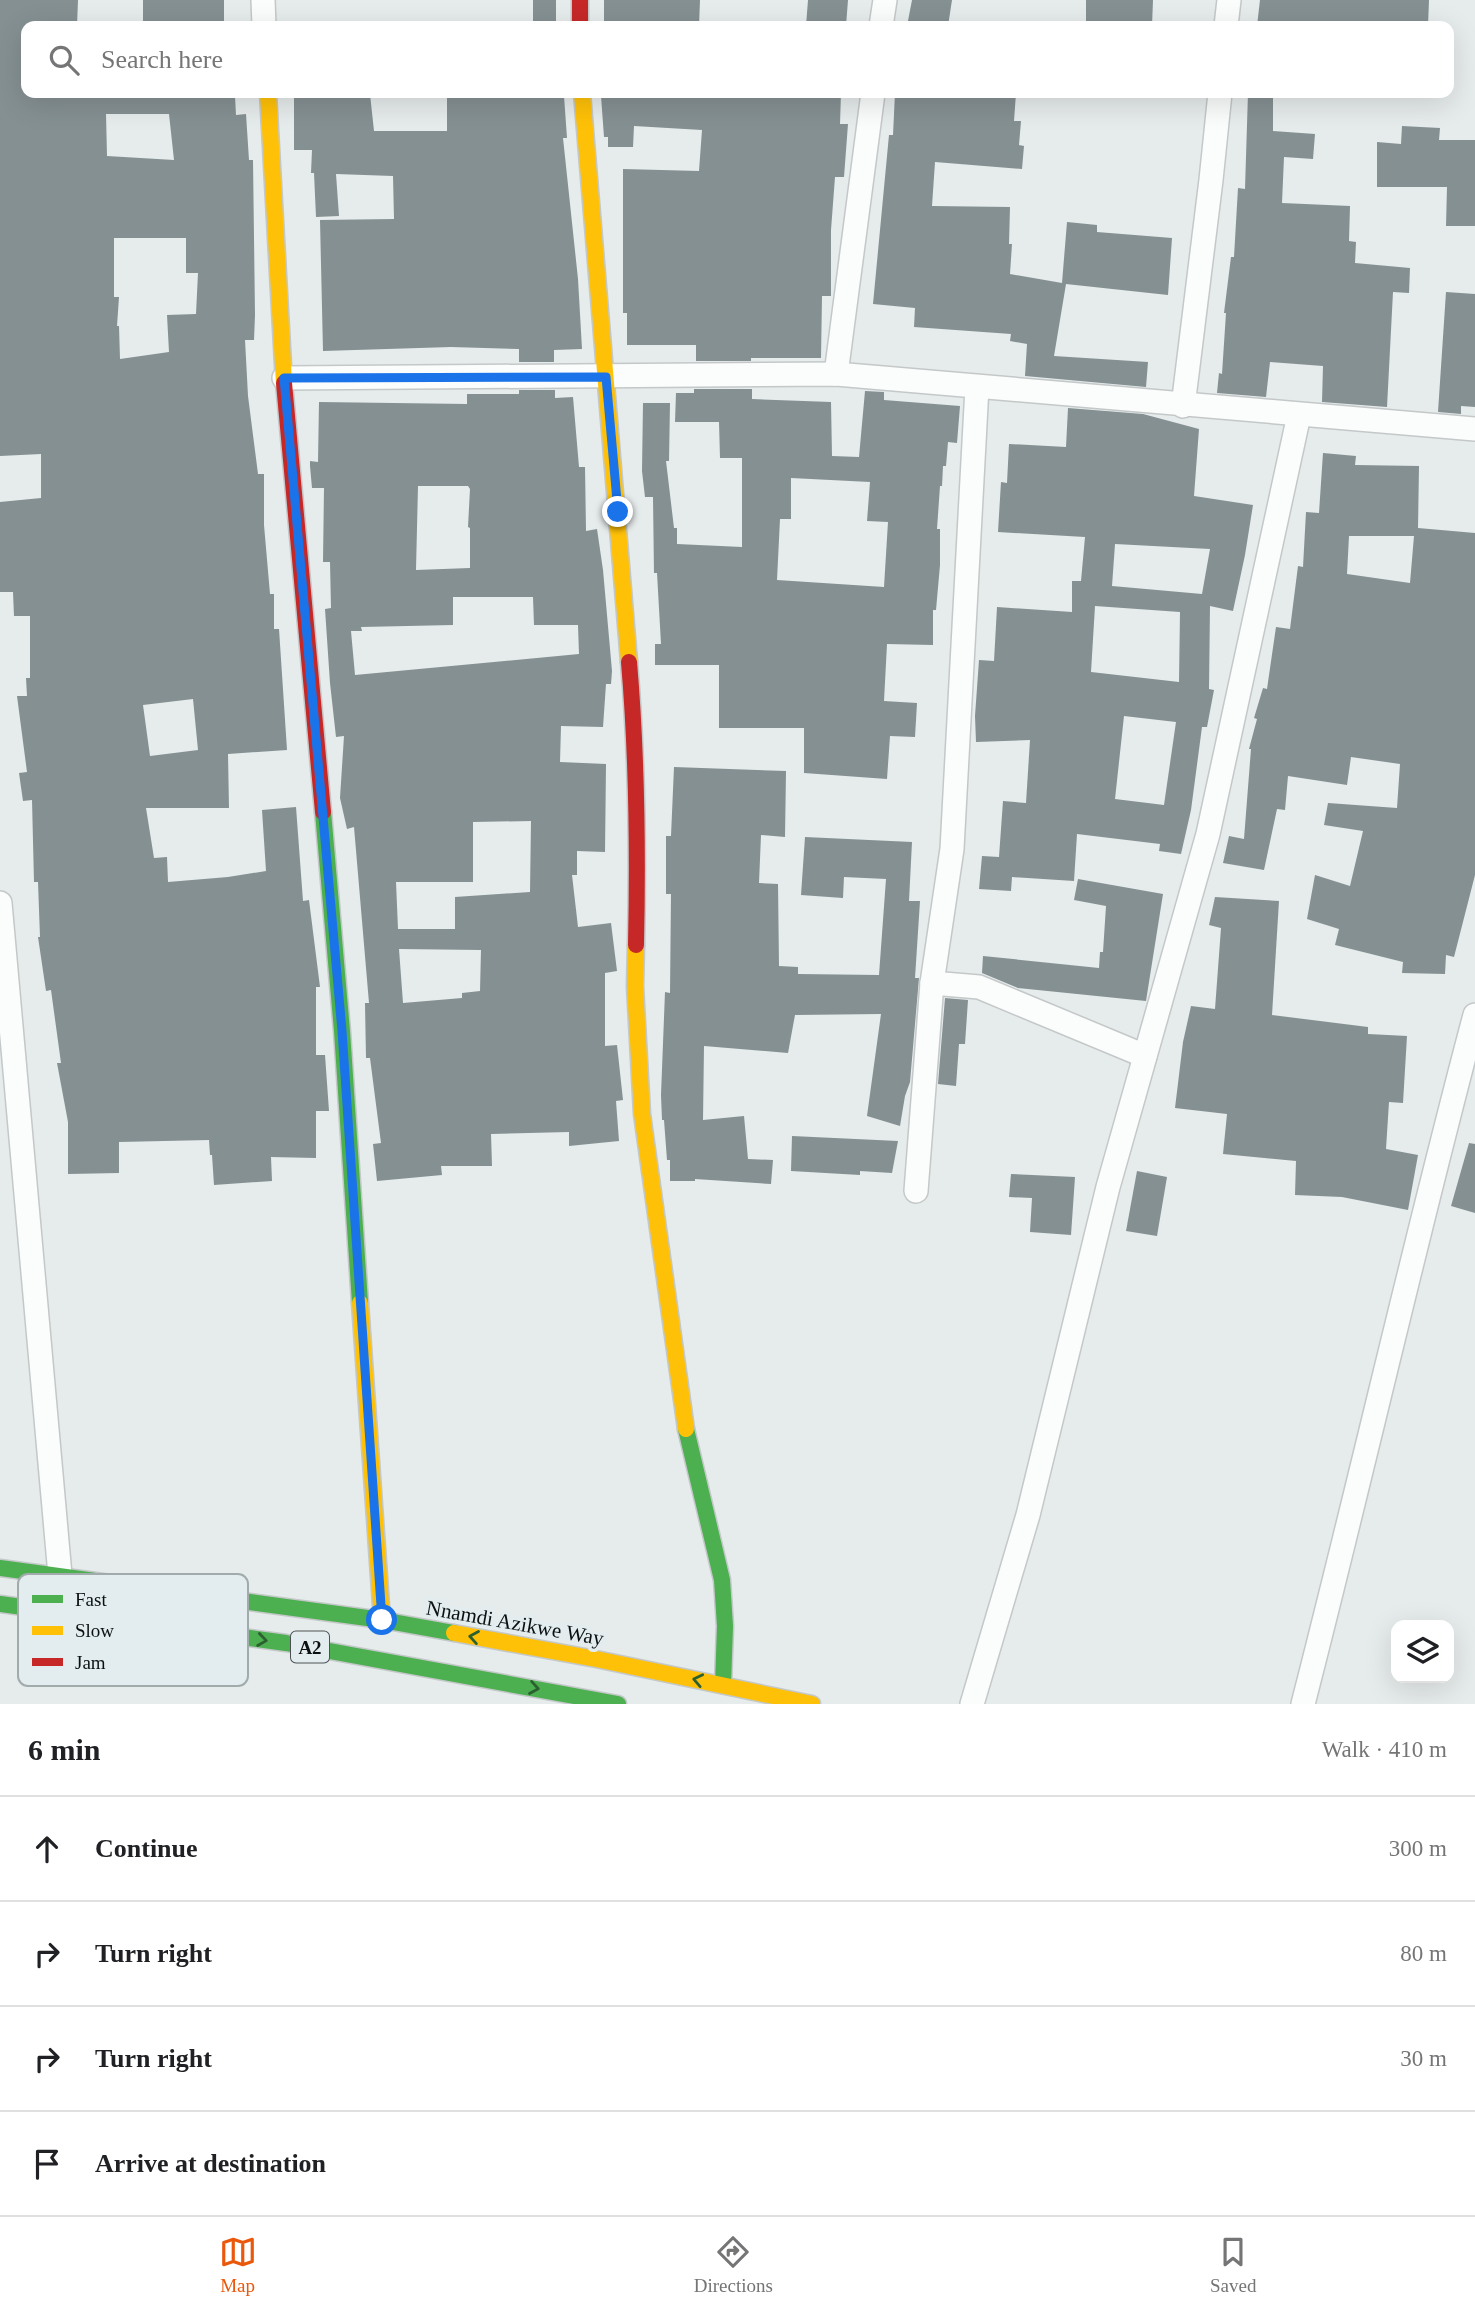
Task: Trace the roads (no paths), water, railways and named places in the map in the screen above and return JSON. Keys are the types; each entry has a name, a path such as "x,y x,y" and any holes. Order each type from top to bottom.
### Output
{"main road":[{"path":"580,0 580,21"},
{"path":"268,98 284,378 342,1031 382,1620"},
{"path":"582,98 634,716 638,853 635,986 642,1114 684,1419 722,1580 725,1626 723,1685"},
{"name":"Nnamdi Azikwe Way","path":"0,1567 52,1574"},
{"name":"Nnamdi Azikwe Way","path":"248,1601 382,1620 596,1659 812,1704"},
{"name":"A2","path":"0,1604 18,1606"},
{"name":"A2","path":"248,1638 286,1643 563,1699 618,1704"}],"street":[{"path":"263,0 264,21"},
{"path":"882,21 885,0"},
{"path":"1227,21 1229,0"},
{"path":"836,374 872,98"},
{"path":"1183,406 1219,98"},
{"path":"284,378 836,374 1183,406 1475,429"},
{"path":"916,1191 932,983 952,849 977,387"},
{"path":"972,1704 1028,1515 1108,1186 1208,834 1299,415"},
{"path":"0,903 60,1574"},
{"path":"932,983 978,987 1145,1056"},
{"path":"1303,1704 1475,1015"}]}
